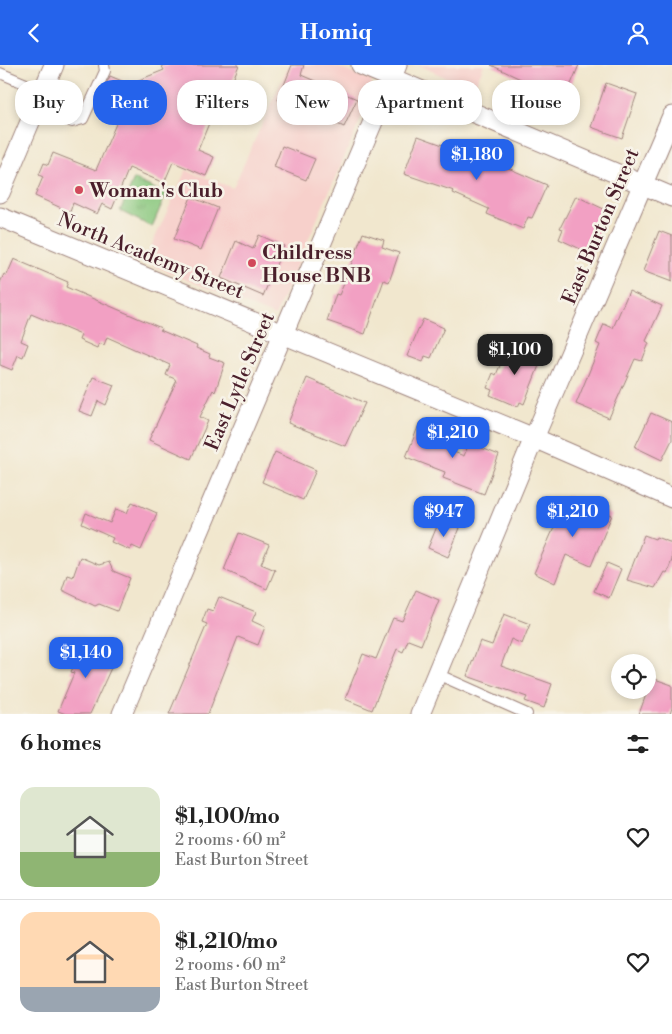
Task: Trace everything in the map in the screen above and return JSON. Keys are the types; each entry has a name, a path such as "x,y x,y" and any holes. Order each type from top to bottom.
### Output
{"street":[{"path":"48,80 54,65"},
{"path":"362,65 394,71 672,197"},
{"name":"East Lytle Street","path":"122,714 394,71"},
{"name":"East Burton Street","path":"420,714 534,437 672,115"},
{"path":"0,193 29,125"},
{"name":"North Academy Street","path":"0,217 534,437 672,498"}],"lane":[{"path":"83,119 105,71 104,65"},
{"path":"0,73 15,83"},
{"path":"437,673 527,714"}],"shaded area":[{"path":"289,65 331,65 371,80 358,80 358,125 275,316 144,262 186,170 233,188 262,125 267,125 267,113 277,91 277,125 348,125 348,80 282,80"},
{"path":"419,65 484,65 477,80 451,80"}],"green space":[{"path":"134,179 166,194 152,227 120,211"}],"building":[{"path":"161,65 239,65 233,80 177,80 177,125 208,125 198,150 214,157 206,176 173,162 164,183 129,168 112,209 102,204 97,214 73,203 70,212 35,196 43,177 39,175 44,163 48,165 53,153 96,170 115,125 167,125 167,80 139,80 164,70"},
{"path":"292,65 304,65 301,75 313,80 286,80"},
{"path":"491,65 579,65 573,80 522,80"},
{"path":"110,76 120,80 108,80"},
{"path":"606,83 637,94 622,138 591,127"},
{"path":"348,95 357,99 348,118"},
{"path":"418,136 470,155 473,148 487,154 485,158 547,185 532,218 528,217 523,229 487,214 489,209 453,193 454,191 404,174"},
{"path":"282,146 315,159 306,180 274,167"},
{"path":"576,196 606,210 594,242 592,241 587,252 559,239 563,229 560,228"},
{"path":"191,197 218,208 201,250 174,239"},
{"path":"659,231 672,236 672,282 643,271"},
{"path":"363,233 384,240 382,247 399,253 389,282 384,280 365,334 327,321 336,294 339,295 343,286"},
{"name":"Childress House BNB","path":"259,235 284,246 263,296 221,278 236,241 253,249"},
{"path":"14,259 68,282 66,287 161,328 160,330 197,346 196,348 210,354 209,357 225,363 215,392 213,390 200,417 208,421 191,459 149,440 176,382 175,379 166,375 170,365 107,337 104,345 99,343 97,348 79,340 81,335 31,314 21,341 28,344 23,357 18,355 12,370 0,365 0,283 4,274 7,275"},
{"path":"629,291 662,306 646,341 649,343 642,361 635,359 609,418 576,404 600,345 596,343 604,324 613,328"},
{"path":"423,319 444,328 431,358 425,356 423,362 407,356"},
{"path":"519,343 536,350 532,360 540,363 524,404 520,402 518,407 490,395 492,390 487,388 493,373 496,375 508,346 517,350"},
{"path":"93,377 114,385 106,405 98,401 92,416 79,411"},
{"path":"307,378 365,403 345,446 288,423"},
{"path":"651,413 672,422 672,440 662,460 635,447"},
{"path":"420,422 444,432 438,446 464,456 469,443 499,455 484,494 443,478 445,472 406,457"},
{"path":"275,452 316,470 303,500 262,482"},
{"path":"568,496 612,515 591,566 566,555 555,583 534,573"},
{"path":"132,502 157,513 141,550 132,546 130,550 111,542 113,538 82,524 86,513 110,523 116,509 127,513"},
{"path":"440,519 460,528 448,557 428,548"},
{"path":"239,533 269,545 261,564 275,570 267,589 224,570"},
{"path":"644,535 672,543 672,560 667,573 664,572 655,588 627,580"},
{"path":"80,557 99,565 109,562 113,571 130,578 117,611 99,604 95,606 62,590 67,575 73,577"},
{"path":"607,563 621,569 609,598 594,591"},
{"path":"416,590 439,600 421,645 408,640 403,652 397,649 372,710 345,699 363,654 376,659 393,618 402,621"},
{"path":"219,597 256,612 252,621 265,627 258,645 238,637 208,714 169,714 207,624 202,622 207,609 213,611"},
{"path":"504,614 530,624 522,644 511,639 501,666 552,684 544,708 525,701 527,697 467,676 480,641 492,645"},
{"path":"78,640 116,657 90,714 66,714 58,711 74,673 71,672 76,660 70,657"},
{"path":"656,679 672,685 672,708 670,714 639,714 644,699 656,699"}],"place":[{"name":"Woman's Club","path":"79,190"},
{"name":"Childress House BNB","path":"252,263"}]}
